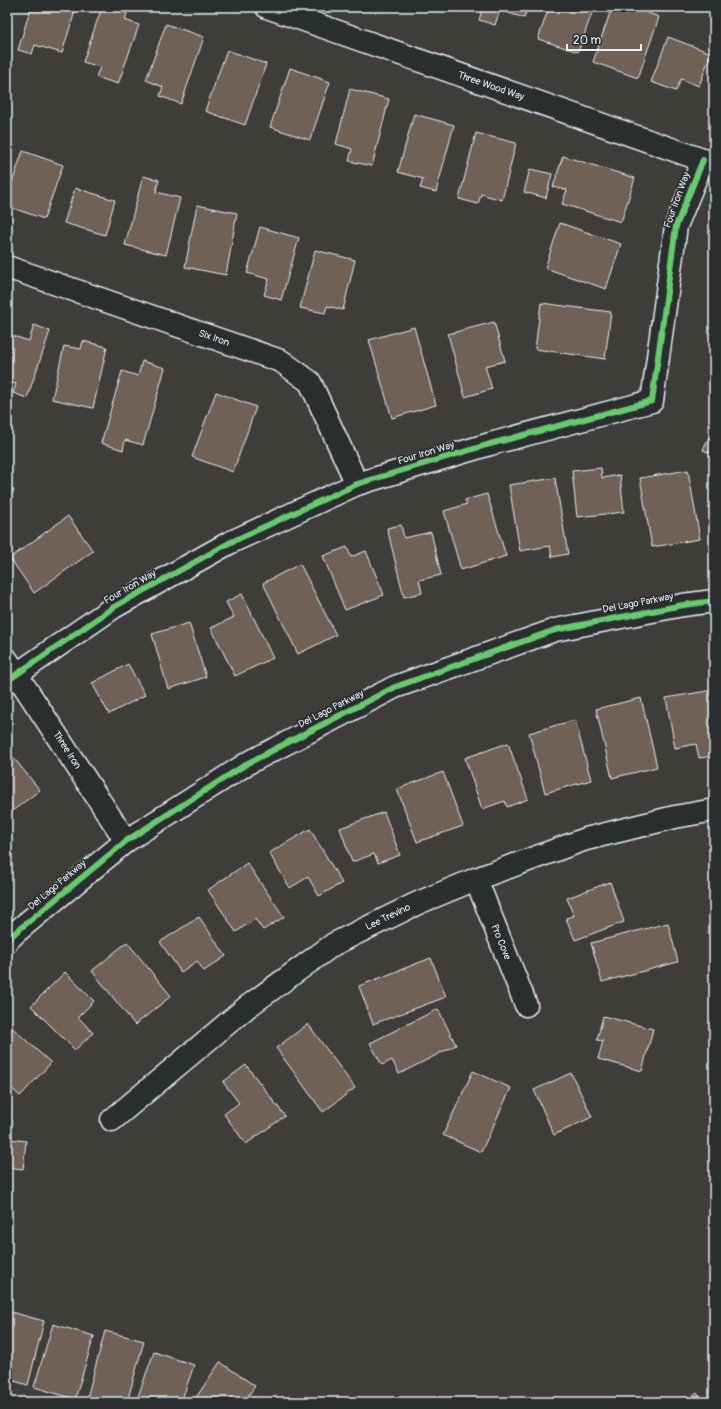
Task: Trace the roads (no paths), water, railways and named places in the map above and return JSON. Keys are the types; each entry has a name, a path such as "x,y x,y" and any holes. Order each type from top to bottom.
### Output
{"street":[{"name":"Three Wood Way","path":"267,7 708,162"},
{"name":"Four Iron Way","path":"10,672 121,603 228,543 357,484 490,444 652,401 676,226 708,162"},
{"name":"Six Iron","path":"7,268 281,361 310,382 357,484"},
{"name":"Del Lago Parkway","path":"7,941 126,841 248,763 395,687 555,630 683,605 714,601"},
{"name":"Three Iron","path":"10,672 126,841"},
{"name":"Lee Trevino","path":"112,1120 247,1007 334,944 418,903 476,879 586,839 675,817 714,810"},
{"name":"Pro Cove","path":"476,879 526,1005"}]}
